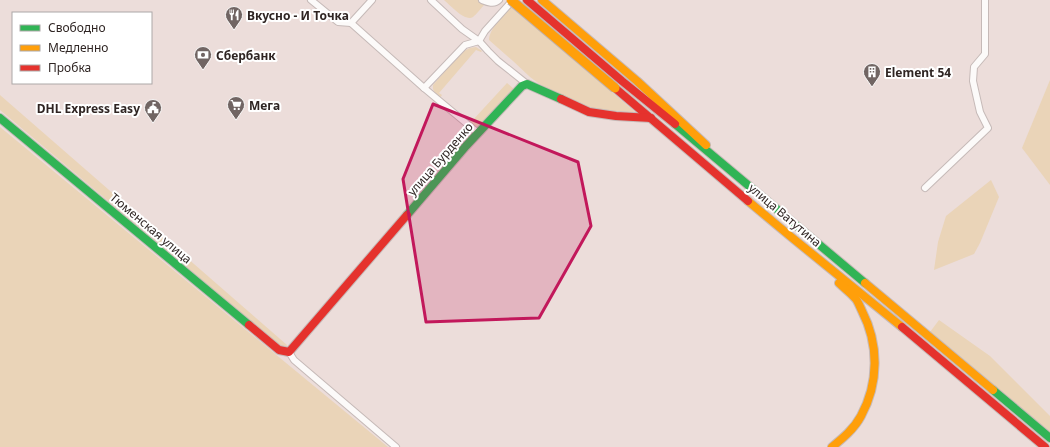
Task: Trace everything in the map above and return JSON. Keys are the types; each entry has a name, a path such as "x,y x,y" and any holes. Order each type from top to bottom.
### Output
{"main road":[{"name":"улица Ватутина","path":"512,0 790,236 936,355 1045,447"},
{"name":"улица Ватутина","path":"527,0 1050,438"},
{"path":"542,0 667,108 704,143 719,160"},
{"path":"527,84 589,112 616,116 651,118"},
{"name":"улица Бурденко","path":"289,352 478,133 522,86 527,84"},
{"name":"Тюменская улица","path":"0,118 279,350 289,352"},
{"path":"817,258 838,282 855,298 866,319 873,342 875,363 874,381 861,417 848,434 832,447"}],"street":[{"path":"311,0 338,22 351,23 424,88 478,133"},
{"path":"351,23 372,0"},
{"path":"431,0 462,29 479,41 488,51 527,84"},
{"path":"482,0 490,3 497,2 499,0"},
{"path":"424,88 465,45 479,41 485,31 512,0"},
{"path":"924,188 988,128 980,112 973,81 974,67 985,54 985,0"},
{"path":"289,352 294,360 396,447"}],"highlighted area":[{"path":"433,104 578,162 591,226 539,318 426,322 403,179"}],"shaded area":[{"path":"444,0 478,0 484,5 473,17 470,18 462,15"},
{"path":"511,6 635,112 596,109 567,100 530,77 489,40 491,31"},
{"path":"476,47 482,51 476,50 439,93 442,95 440,98 434,91 433,85 462,52"},
{"path":"1050,80 1050,185 1022,148"},
{"path":"507,83 514,89 478,128 475,128 467,121 469,119 472,121"},
{"path":"0,95 287,345 286,348 283,348 0,110"},
{"path":"0,127 388,447 0,447"},
{"path":"991,180 999,197 974,254 934,270 938,242 946,216"},
{"path":"939,320 990,356 1050,416 1050,434 930,332"}],"traffic: fast":[{"path":"407,215 466,146 522,86 527,84 561,99"},
{"path":"0,118 249,325"},
{"path":"675,124 865,283"},
{"path":"993,390 1050,438"}],"traffic: slow":[{"path":"511,0 615,88"},
{"path":"542,0 637,81 706,145"},
{"path":"748,201 902,327"},
{"path":"832,447 852,429 861,416 871,390 875,364 872,337 868,324 856,299 839,283"},
{"path":"865,283 993,390"}],"traffic: jam":[{"path":"527,0 675,124"},
{"path":"615,88 748,201"},
{"path":"561,99 589,112 616,116 651,118"},
{"path":"249,325 279,350 289,352 407,215"},
{"path":"902,327 1045,447"}],"place":[{"name":"Вкусно - И Точка","path":"234,30"},
{"name":"Сбербанк","path":"203,70"},
{"name":"Element 54","path":"872,87"},
{"name":"Мега","path":"236,120"},
{"name":"DHL Express Easy","path":"153,123"}]}
